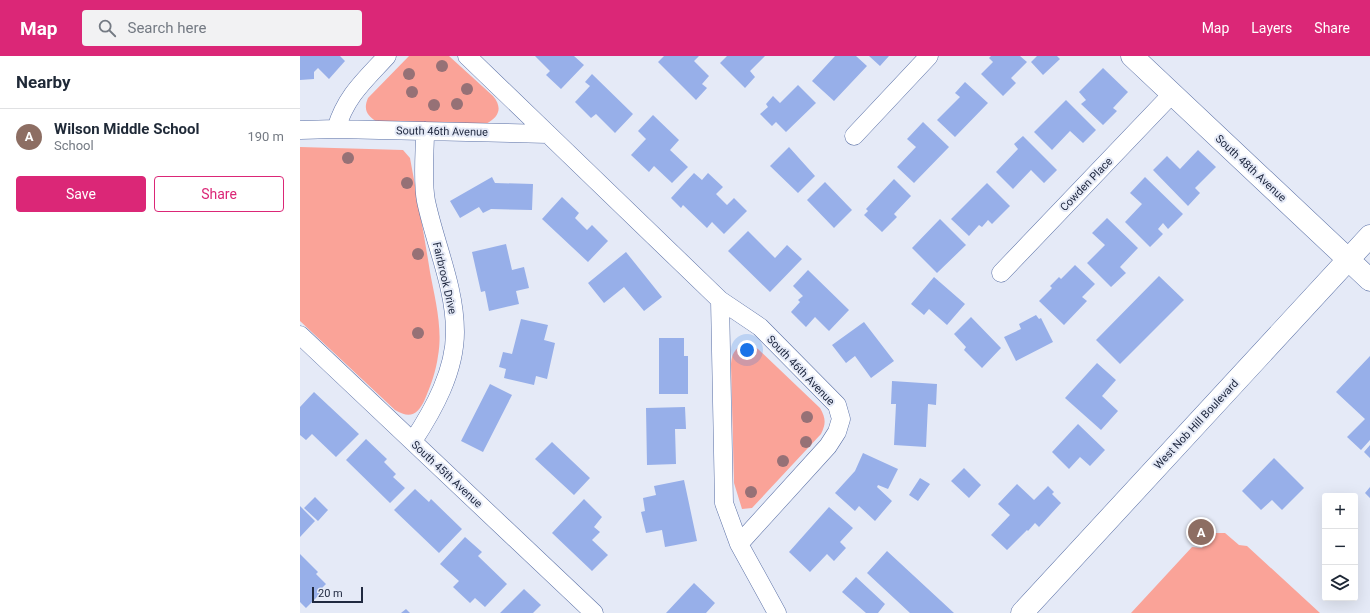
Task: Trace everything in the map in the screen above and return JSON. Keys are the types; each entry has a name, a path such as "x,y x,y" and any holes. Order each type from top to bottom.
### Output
{"main road":[{"name":"South 48th Avenue","path":"1132,56 1370,280"},
{"name":"West Nob Hill Boulevard","path":"1022,613 1370,236"}],"street":[{"path":"336,129 341,111 350,97 387,56"},
{"name":"South 46th Avenue","path":"467,56 720,300 760,328 830,397 837,406 842,419 838,432 828,446 739,544"},
{"path":"854,136 929,56"},
{"name":"Cowden Place","path":"1001,273 1172,94"},
{"name":"South 46th Avenue","path":"300,130 336,129 548,134"},
{"name":"Fairbrook Drive","path":"413,442 431,414 447,376 455,332 451,298 426,199 425,131"},
{"path":"720,300 724,503 739,544 777,613"},
{"name":"South 45th Avenue","path":"300,335 594,613"}],"shaded area":[{"path":"409,56 449,56 493,96 499,108 497,115 486,124 377,122 367,112 366,106 368,98"},
{"path":"300,147 403,150 410,158 436,303 440,335 435,373 425,399 419,409 413,414 409,415 400,413 395,410 300,321"},
{"path":"744,344 751,345 758,349 820,408 825,421 821,434 752,508 742,509 734,483 731,364 734,352"},
{"path":"1214,533 1225,533 1239,545 1247,546 1320,613 1131,613 1192,547 1202,548"}],"building":[{"path":"300,56 340,56 345,61 329,79 318,68 314,72 314,79 300,80"},
{"path":"535,56 574,56 584,65 561,89 546,75 550,71"},
{"path":"664,56 699,56 694,61 709,76 702,84 707,88 696,100 658,62"},
{"path":"727,56 765,56 750,71 755,77 745,88 720,63"},
{"path":"835,56 856,56 867,66 834,101 812,81"},
{"path":"869,56 889,56 880,66"},
{"path":"991,56 1020,56 1027,62 1011,78 1016,83 1003,96 981,74 993,62 989,58"},
{"path":"1037,56 1057,56 1060,59 1043,75 1031,62"},
{"path":"1103,68 1128,92 1113,108 1117,111 1103,125 1081,104 1086,100 1079,92"},
{"path":"592,74 633,114 615,133 596,114 591,118 575,102 590,86 585,82"},
{"path":"965,82 988,103 955,137 937,120 960,97 955,93"},
{"path":"798,85 816,103 786,132 776,122 772,126 760,114 768,107 766,104 773,96 780,103"},
{"path":"1066,100 1096,130 1083,143 1070,131 1052,150 1034,132"},
{"path":"653,115 679,140 670,150 688,167 672,183 654,166 649,172 631,155 646,139 638,131"},
{"path":"923,122 949,147 914,183 897,167 916,147 907,139"},
{"path":"1023,136 1057,170 1044,183 1031,170 1013,189 996,172 1018,149 1014,144"},
{"path":"789,147 815,176 798,193 770,166"},
{"path":"1198,150 1216,167 1195,188 1200,193 1188,206 1153,170 1167,156 1180,169"},
{"path":"694,173 702,180 708,173 723,187 716,194 727,205 734,198 747,211 724,234 712,222 707,228 683,205 681,208 671,198"},
{"path":"492,177 495,183 533,184 532,210 491,209 483,213 479,207 460,218 450,201"},
{"path":"1145,177 1183,214 1168,229 1163,223 1158,229 1163,234 1150,247 1125,222 1142,204 1130,193"},
{"path":"894,179 911,196 894,214 897,217 882,232 864,215 868,211 866,209"},
{"path":"825,182 852,210 834,228 807,200"},
{"path":"987,183 1010,206 992,224 988,220 982,227 979,225 969,236 951,219"},
{"path":"562,197 579,213 575,218 587,230 592,225 608,241 588,262 542,219"},
{"path":"1107,218 1138,248 1120,267 1126,273 1111,287 1087,263 1105,245 1092,233"},
{"path":"940,219 966,245 937,273 912,248"},
{"path":"748,231 775,258 787,245 802,259 770,292 728,251"},
{"path":"506,244 512,270 524,267 529,288 516,291 519,304 489,311 485,291 481,292 472,252"},
{"path":"626,252 662,297 644,311 624,287 604,303 588,283"},
{"path":"1075,265 1095,284 1082,297 1087,301 1064,325 1039,301 1052,288 1050,286 1059,277 1061,279"},
{"path":"808,270 849,310 829,331 815,317 806,327 791,312 800,302 798,300 803,296 793,286"},
{"path":"1159,276 1184,300 1120,364 1096,340"},
{"path":"934,277 965,304 947,325 929,309 924,315 911,304"},
{"path":"1036,315 1039,319 1041,318 1053,342 1016,361 1004,337 1021,329 1019,324"},
{"path":"971,317 1001,348 982,368 964,350 966,347 954,334"},
{"path":"521,319 548,325 544,340 555,343 547,379 536,376 534,385 504,378 506,369 499,367 503,352 512,354"},
{"path":"864,322 894,361 871,378 855,356 846,363 832,345"},
{"path":"659,338 684,338 684,356 688,356 688,394 659,394"},
{"path":"1370,356 1370,440 1361,450 1347,437 1365,419 1336,392"},
{"path":"1097,363 1116,380 1102,396 1118,411 1101,430 1065,398"},
{"path":"892,381 937,384 936,405 928,404 926,447 894,445 896,404 891,404"},
{"path":"490,384 512,395 483,452 461,441"},
{"path":"314,392 359,434 336,457 312,434 306,440 300,435 300,407"},
{"path":"685,407 686,429 675,429 676,464 647,465 646,408"},
{"path":"1078,424 1105,450 1090,466 1080,457 1069,469 1052,452"},
{"path":"366,439 387,459 384,462 396,474 393,477 405,488 390,503 346,460"},
{"path":"552,442 590,478 574,495 535,459"},
{"path":"1370,445 1370,458 1364,452"},
{"path":"863,453 898,469 888,489 878,485 877,487 892,501 875,521 859,506 855,511 835,493 855,471"},
{"path":"1274,458 1304,488 1282,510 1272,500 1261,510 1242,491"},
{"path":"964,468 981,485 969,498 951,481"},
{"path":"920,478 930,484 918,501 909,495"},
{"path":"684,480 697,541 665,547 662,530 646,533 641,512 645,511 643,498 656,495 654,486"},
{"path":"1017,484 1034,500 1048,486 1054,492 1052,494 1061,503 1039,527 1035,523 1007,550 991,535 1010,515 998,504"},
{"path":"1370,487 1370,498 1365,493"},
{"path":"415,489 429,502 431,499 462,529 439,553 394,510"},
{"path":"315,497 328,510 318,521 304,508"},
{"path":"584,499 602,517 594,527 600,532 592,540 608,555 592,571 552,533"},
{"path":"300,506 315,521 300,537"},
{"path":"829,507 853,528 840,542 846,548 834,561 827,554 810,572 789,552"},
{"path":"465,537 482,552 478,556 507,584 485,607 475,598 470,603 453,587 459,581 440,564"},
{"path":"887,551 954,613 910,613 867,573"},
{"path":"300,554 318,572 316,574 326,584 322,588 324,590 306,608 300,602"},
{"path":"856,577 885,604 878,613 866,613 842,592"},
{"path":"694,583 715,603 706,613 666,613"},
{"path":"524,589 541,605 533,613 500,613"},
{"path":"406,609 410,613 401,613"}],"place":[{"name":"Wilson Middle School","path":"1201,532"}]}
